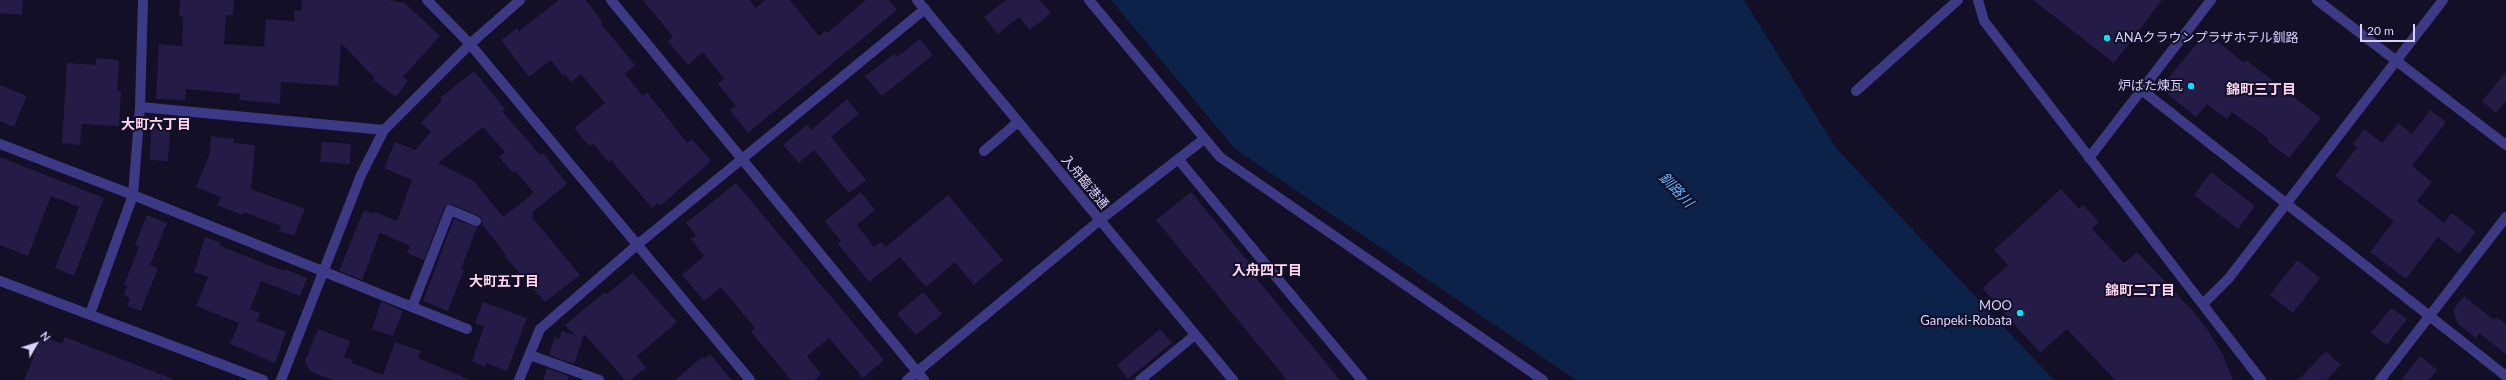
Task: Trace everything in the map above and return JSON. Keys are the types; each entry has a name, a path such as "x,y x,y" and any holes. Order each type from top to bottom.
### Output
{"street":[{"path":"90,314 133,195 140,106 143,0"},
{"path":"427,0 470,44 750,380"},
{"path":"281,380 361,176 384,130 470,44 520,0"},
{"path":"611,0 741,160 924,380"},
{"name":"入舟臨港通","path":"917,0 1233,380"},
{"path":"1090,0 1220,157 1544,380"},
{"path":"1856,91 1958,0"},
{"path":"1978,0 1984,21 2261,380"},
{"path":"2089,158 2211,0"},
{"path":"2317,0 2506,145"},
{"path":"2203,304 2224,284 2443,0"},
{"path":"520,380 540,329 637,245 925,9"},
{"path":"2142,91 2506,376"},
{"path":"140,106 384,130"},
{"path":"984,151 1018,122"},
{"path":"907,380 1100,220 1204,139"},
{"path":"0,144 133,195 467,329"},
{"path":"1178,159 1362,380"},
{"path":"412,307 450,210 476,221"},
{"path":"2380,380 2506,218"},
{"path":"0,281 263,380"},
{"path":"1140,380 1196,335"},
{"path":"530,355 599,380"}],"water":[{"name":"釧路川","path":"1111,0 1744,0 1836,148 2054,380 1576,380 1235,149"}],"building":[{"path":"0,0 23,0 22,15 0,13"},
{"path":"180,0 234,0 233,15 226,15 224,44 264,47 266,19 294,21 294,10 301,11 302,0 388,0 405,3 440,36 403,77 408,81 396,97 373,80 375,78 341,43 338,86 281,82 280,104 239,100 240,94 186,89 185,100 156,99 159,44 182,46 183,17 179,16"},
{"path":"559,0 586,0 603,23 601,24 635,65 625,74 643,96 647,92 687,143 692,139 711,161 660,206 658,203 652,208 611,160 608,162 593,143 589,146 574,128 605,103 581,74 571,82 565,74 563,76 551,60 529,77 501,40 517,28 519,31"},
{"path":"643,0 749,0 756,8 765,0 790,0 819,36 825,31 827,33 866,0 889,0 897,10 748,133 730,110 736,106 718,84 724,79 703,52 688,65 668,41 673,37"},
{"path":"1006,0 1040,0 1051,13 1030,30 1019,17 998,34 984,17"},
{"name":"ANAクラウンプラザホテル釧路","path":"2033,0 2162,0 2114,63"},
{"path":"2206,32 2244,63 2246,60 2321,118 2289,158 2267,141 2269,139 2232,112 2227,119 2207,104 2196,117 2160,88"},
{"path":"920,39 933,55 882,96 865,76 894,54 897,57"},
{"path":"96,58 119,60 117,91 121,92 119,126 82,124 80,145 62,143 67,63 96,65"},
{"path":"474,71 505,109 502,111 540,155 543,153 567,184 532,213 534,216 532,217 580,275 545,302 504,256 506,255 482,224 481,217 452,204 444,208 424,260 407,253 410,246 380,233 362,280 339,271 364,210 373,214 373,211 397,221 412,180 384,168 395,142 415,150 431,132 421,123 442,100 440,98","holes":["483,127 505,152 499,157 513,173 515,171 533,192 503,217 474,181 438,163"]},
{"path":"2506,72 2506,101 2496,113 2482,101"},
{"path":"0,85 27,96 14,127 0,121"},
{"path":"847,99 859,114 831,137 866,180 849,193 814,150 799,163 783,145 807,125 811,130"},
{"path":"2430,110 2446,122 2412,166 2432,182 2417,201 2444,223 2452,213 2476,232 2459,254 2438,237 2406,279 2370,252 2394,221 2335,176 2357,147 2353,144 2364,129 2382,143 2398,123 2412,134"},
{"path":"151,129 170,130 168,161 150,160"},
{"path":"211,136 234,139 234,143 255,145 251,189 305,209 294,236 279,231 281,226 244,212 242,215 217,205 221,197 196,187 210,153"},
{"path":"322,142 351,144 350,164 320,162"},
{"path":"0,157 104,198 74,276 55,268 79,207 51,196 28,256 0,245"},
{"path":"2211,172 2255,206 2238,229 2194,195"},
{"path":"736,183 884,360 863,378 829,338 807,356 821,374 814,380 791,380 751,332 755,328 721,287 704,301 682,275 704,256 691,239 696,235 686,223"},
{"path":"2061,189 2079,209 2083,205 2099,222 2092,229 2124,263 2137,252 2192,310 2207,329 2223,355 2233,380 2115,380 2067,329 2040,353 1982,288 2008,265 1994,250"},
{"path":"861,192 875,210 857,225 874,247 881,242 886,247 948,195 1003,260 974,285 955,262 926,287 900,257 869,282 838,244 841,241 825,221"},
{"path":"1191,192 1260,276 1257,279 1340,380 1287,380 1156,220"},
{"path":"147,215 167,223 150,265 158,268 141,311 127,306 130,298 124,295 127,286 124,285 139,247 135,245"},
{"path":"454,219 477,227 461,269 464,270 448,311 423,301"},
{"path":"205,237 221,243 220,246 284,271 285,269 307,278 300,296 261,281 250,309 260,313 257,321 286,332 275,363 230,344 239,323 196,306 208,277 194,272"},
{"path":"2297,260 2320,278 2293,313 2270,295"},
{"path":"633,273 677,322 637,356 646,368 630,380 625,380 584,334 574,364 549,355 555,337 559,339 562,331 576,336 565,325 605,292 607,294"},
{"path":"923,292 942,314 916,335 897,314"},
{"path":"2464,296 2494,320 2496,317 2506,324 2506,354 2479,333 2476,338 2458,324 2453,310"},
{"path":"381,301 403,311 393,336 372,329"},
{"path":"483,302 527,318 507,371 487,363 485,367 472,361 484,327 475,323"},
{"path":"2391,308 2407,319 2387,345 2371,333"},
{"path":"318,329 350,341 344,357 353,360 352,363 383,375 395,342 421,351 418,358 470,380 332,380 310,371 305,361"},
{"path":"1160,329 1172,343 1128,379 1117,365"},
{"path":"42,336 62,344 65,337 175,380 24,380"},
{"path":"2326,351 2341,365 2326,380 2298,380"},
{"path":"710,354 732,380 675,380 702,357 704,359"},
{"path":"2420,356 2437,370 2429,380 2401,380"},
{"path":"547,368 569,376 568,380 543,380"}],"place":[{"name":"ANAクラウンプラザホテル釧路","path":"2107,38"},
{"name":"炉ばた煉瓦","path":"2191,86"},
{"name":"MOO Ganpeki-Robata","path":"2020,313"}],"district":[{"name":"錦町三丁目","path":"2261,89"},
{"name":"大町六丁目","path":"156,124"},
{"name":"入舟四丁目","path":"1267,270"},
{"name":"大町五丁目","path":"504,281"},
{"name":"錦町二丁目","path":"2140,290"}]}
